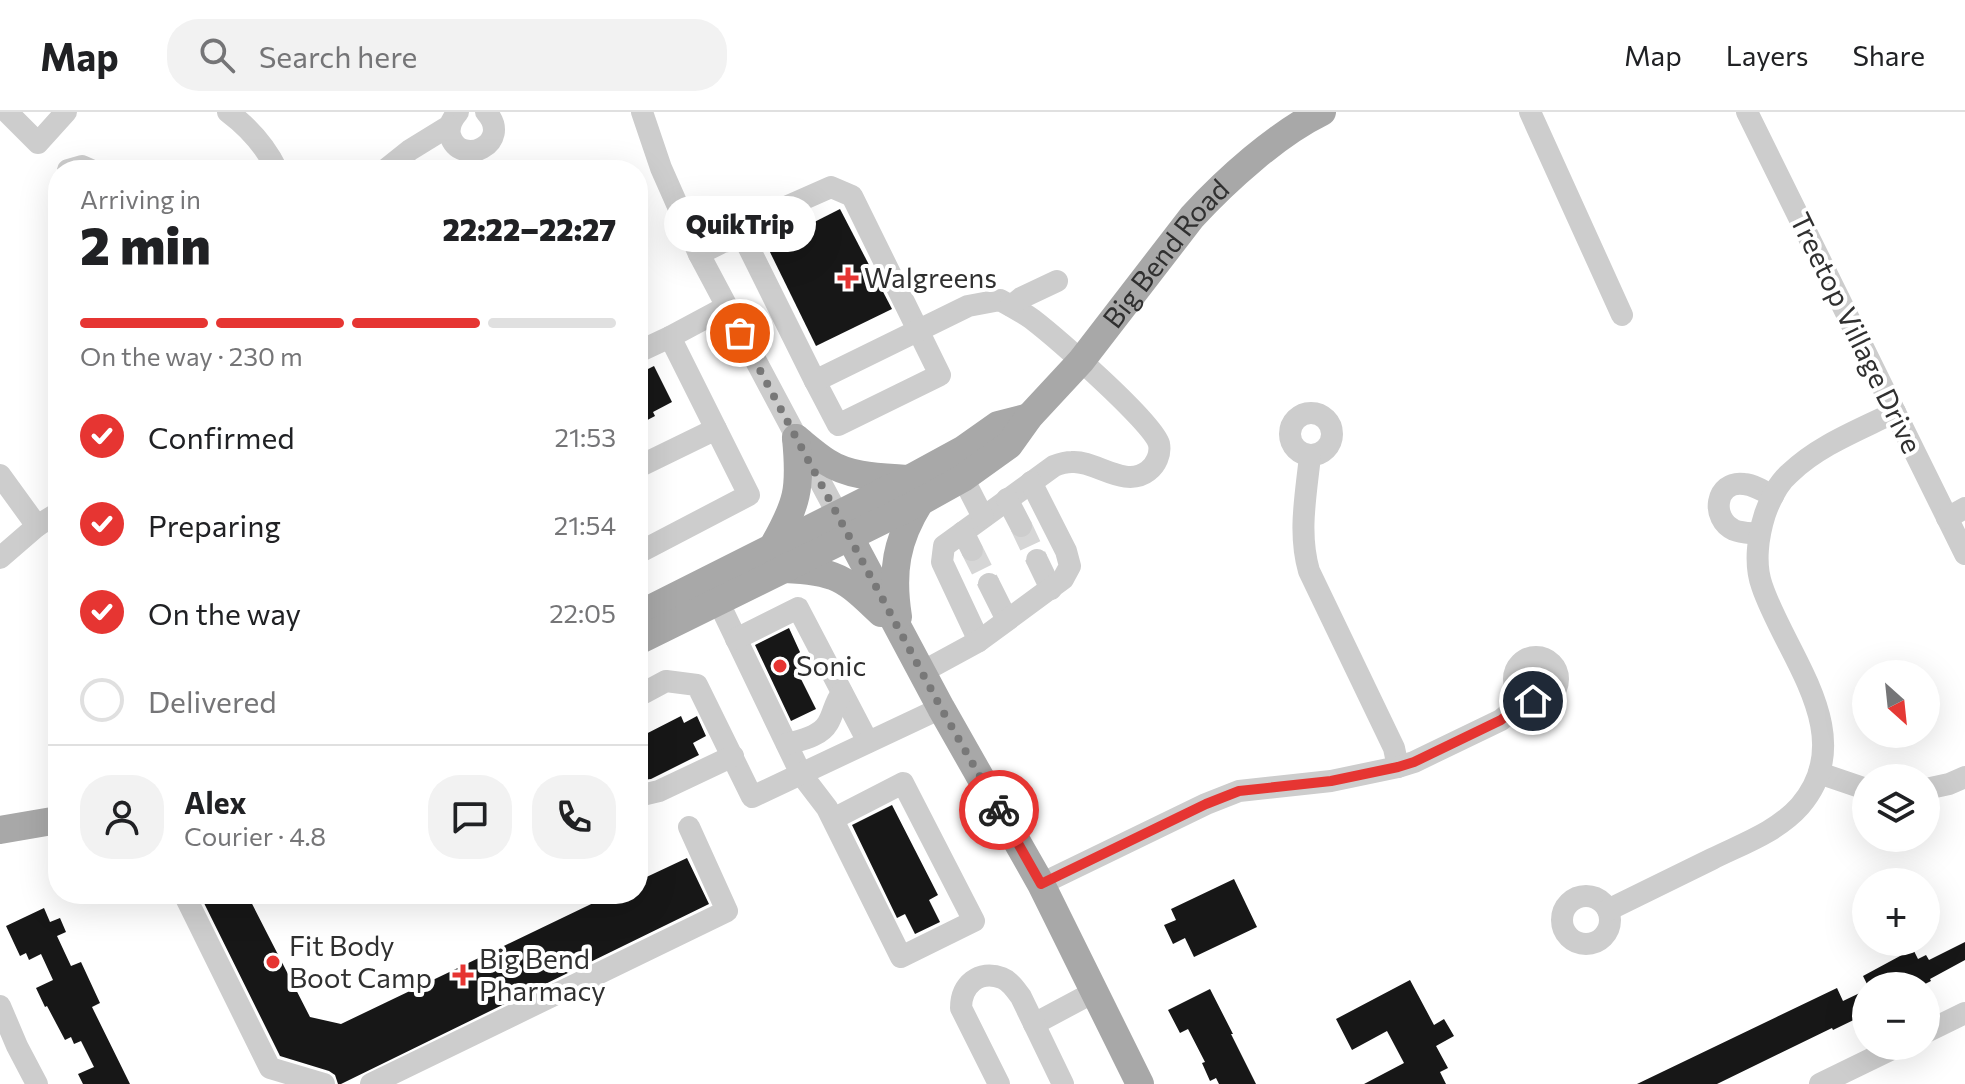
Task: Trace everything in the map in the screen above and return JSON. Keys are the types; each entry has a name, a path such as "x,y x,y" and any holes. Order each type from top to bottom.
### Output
{"main road":[{"name":"Big Bend Road","path":"648,611 777,558 915,490 963,478 1009,445 1029,417 1081,361 1206,201 1287,132 1322,112"},
{"name":"Big Bend Road","path":"915,490 998,425 1029,417"},
{"path":"796,438 842,470 915,490 898,546 895,593 901,633"},
{"path":"796,438 799,468 794,505 777,558 832,574 856,588 901,633"},
{"path":"844,526 941,708 1041,884 1140,1084"},
{"name":"Big Bend Road","path":"648,636 718,601 777,558"},
{"path":"0,830 48,822"}],"street":[{"path":"0,120 9,112 38,143 66,112"},
{"path":"228,112 255,137 272,160"},
{"path":"454,119 451,139 460,148 480,150 493,135 492,121 486,112"},
{"path":"642,112 661,168 699,254 844,526"},
{"path":"1530,112 1622,315"},
{"name":"Treetop Village Drive","path":"1747,112 1895,412 1956,513 1965,554"},
{"path":"398,160 454,119"},
{"path":"831,187 852,196 940,375 838,425 744,238 752,222 831,187"},
{"path":"699,254 723,242 744,238"},
{"path":"1011,306 1057,281"},
{"path":"815,381 968,306 1000,300 1031,318 1081,361 1146,423 1159,442 1159,457 1148,471 1133,477 1112,474 1074,461 1054,466 983,517 967,541 944,546 942,562 979,641"},
{"path":"648,347 726,307"},
{"path":"648,548 749,495 670,337"},
{"path":"1608,910 1768,832 1809,795 1819,773 1823,749 1821,724 1814,693 1761,585 1759,534 1767,507 1786,476 1810,455 1895,412"},
{"path":"648,462 716,429"},
{"path":"1310,456 1302,530 1309,571 1394,748 1398,767"},
{"path":"0,475 37,526"},
{"path":"963,478 983,517"},
{"path":"922,672 979,641 1063,579 1070,566 1066,551 1031,482"},
{"path":"1759,534 1734,530 1725,523 1719,514 1718,500 1723,490 1733,484 1755,487 1773,496"},
{"path":"1007,499 1021,526"},
{"path":"1,558 48,519"},
{"path":"1037,560 1051,589"},
{"path":"989,584 1007,620"},
{"path":"718,601 801,774 827,808 901,957 974,921 903,783 833,819"},
{"path":"736,639 798,608 868,742"},
{"path":"648,691 666,681 697,685 752,797 941,708"},
{"path":"787,744 824,729 842,693"},
{"path":"1041,884 1239,791 1331,781 1414,762 1501,720 1526,699"},
{"path":"648,794 733,756"},
{"path":"1819,773 1852,784"},
{"path":"1940,785 1965,777"},
{"path":"371,1084 727,911 689,827"},
{"path":"189,904 270,1068 324,1084"},
{"path":"999,1084 961,1008 965,988 976,978 1004,978 1014,987 1063,1084"},
{"path":"1034,1024 1094,992"},
{"path":"0,1006 37,1084"},
{"path":"1940,1025 1965,1013"},
{"path":"1820,1084 1869,1060"}],"building":[{"name":"Walgreens","path":"840,209 892,309 816,346 767,246"},
{"path":"654,366 672,402 653,412 655,416 648,420 648,369"},
{"name":"Sonic","path":"789,628 800,652 797,658 805,675 800,677 816,709 791,721 755,645"},
{"path":"681,716 684,723 697,716 706,736 693,743 699,755 648,779 648,733"},
{"path":"892,805 938,895 929,900 940,922 915,934 905,914 897,918 852,825"},
{"path":"687,858 709,904 341,1084 329,1071 280,1056 204,904 252,904 310,1017 341,1024 591,904 648,904 648,876"},
{"path":"1234,879 1257,927 1194,957 1185,938 1173,944 1164,925 1176,920 1171,909"},
{"path":"44,908 50,922 60,918 66,932 57,936 71,966 81,962 100,1003 92,1007 130,1084 83,1084 78,1074 94,1067 81,1041 74,1044 71,1037 65,1040 36,988 53,980 41,954 29,960 26,953 20,956 6,926"},
{"path":"1965,942 1965,960 1940,974 1870,972 1900,956 1916,956 1918,959 1927,956 1929,960"},
{"path":"1410,980 1434,1025 1444,1019 1454,1036 1436,1046 1448,1068 1440,1072 1446,1084 1364,1084 1404,1063 1387,1031 1352,1050 1336,1019"},
{"path":"1837,988 1843,1001 1852,997 1852,1021 1717,1084 1637,1084"},
{"path":"1210,989 1256,1084 1219,1084 1216,1078 1210,1081 1202,1063 1205,1062 1188,1029 1180,1033 1168,1010"}],"tunnel":[{"path":"1021,526 1037,560"},
{"path":"972,550 989,584"}],"way so far":[{"path":"740,333 999,810"}],"place":[{"name":"Walgreens","path":"848,278"},
{"name":"QuikTrip","path":"740,333"},
{"name":"Sonic","path":"780,666"},
{"name":"Fit Body Boot Camp","path":"273,962"},
{"name":"Big Bend Pharmacy","path":"463,975"}],"route":[{"path":"999,810 1041,884 1239,791 1331,781 1398,767 1501,720 1526,699 1533,701"}]}
